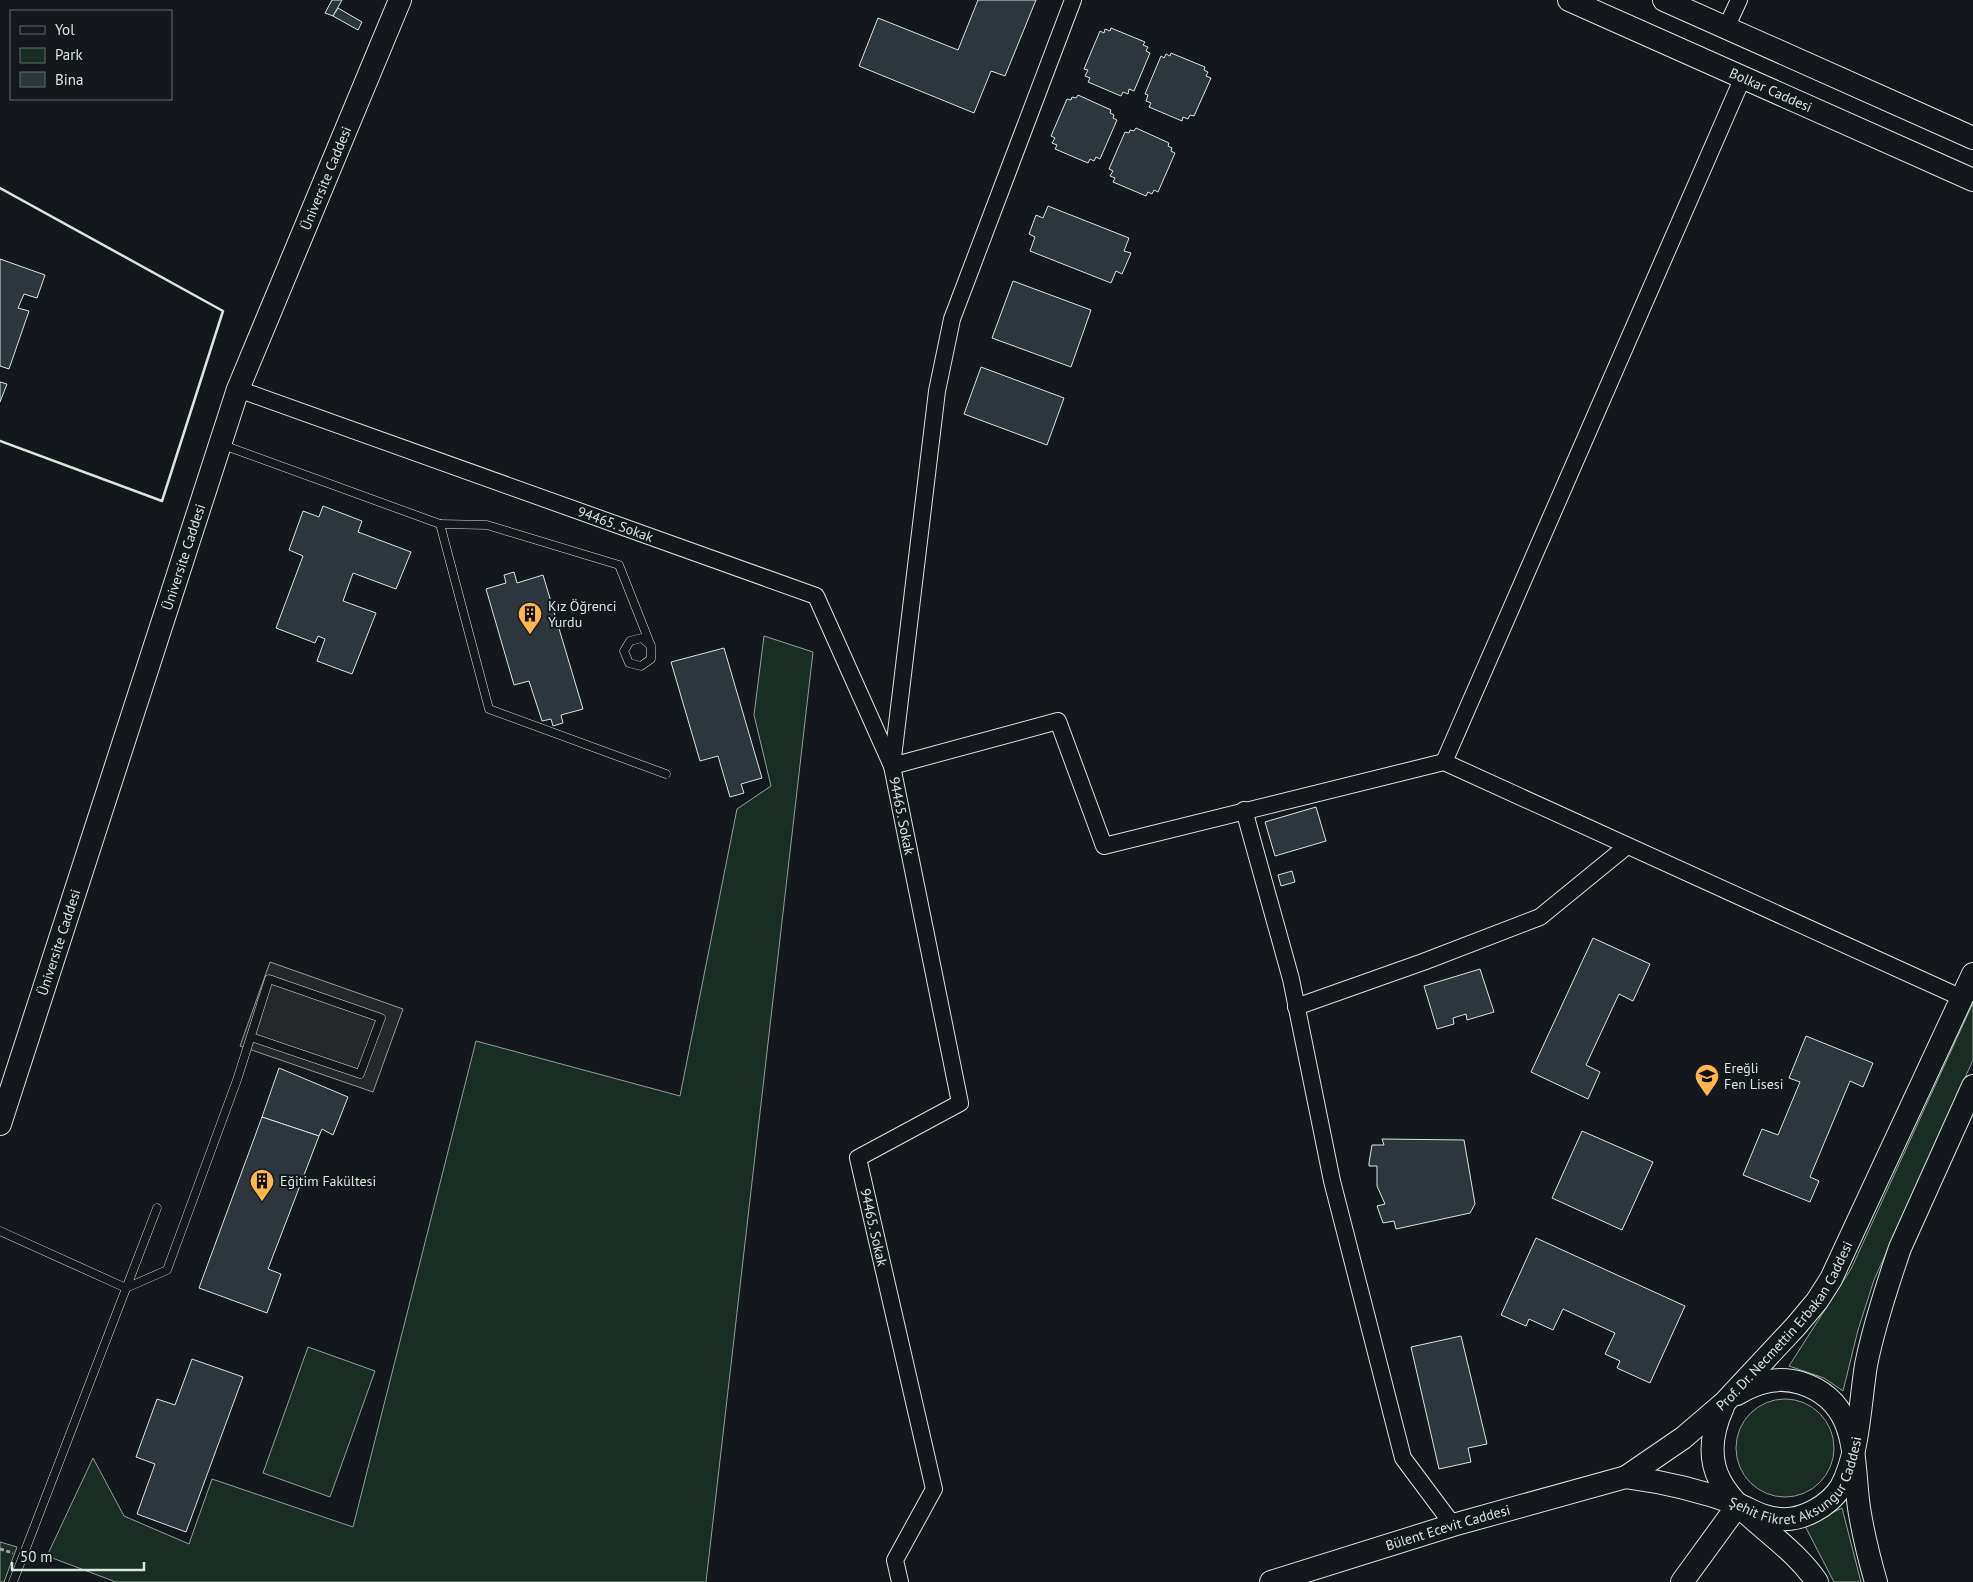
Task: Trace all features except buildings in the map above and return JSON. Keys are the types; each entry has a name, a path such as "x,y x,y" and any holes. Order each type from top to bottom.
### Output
{"main road":[{"name":"Üniversite Caddesi","path":"0,1124 238,389 400,0"},
{"name":"Bolkar Caddesi","path":"1569,0 1973,180"},
{"path":"1664,0 1973,138"},
{"name":"Prof. Dr. Necmettin Erbakan Caddesi","path":"1725,1402 1817,1301 1830,1278 1973,974"},
{"path":"1854,1443 1867,1363 1891,1275 1900,1248 1973,1086"},
{"name":"Prof. Dr. Necmettin Erbakan Caddesi","path":"1725,1402 1745,1388 1768,1380 1791,1380 1814,1387 1833,1401 1846,1421 1854,1443"},
{"path":"1682,1582 1738,1504 1723,1489 1713,1468 1711,1446 1716,1423 1725,1402"},
{"name":"Bülent Ecevit Caddesi","path":"1271,1582 1453,1525 1626,1477 1683,1438 1725,1402"},
{"name":"Şehit Fikret Aksungur Caddesi","path":"1738,1504 1759,1516 1782,1520 1804,1516 1824,1505 1840,1488 1850,1467 1854,1443"},
{"name":"Şehit Fikret Aksungur Caddesi","path":"1854,1443 1859,1508 1876,1582"},
{"name":"Bülent Ecevit Caddesi","path":"1626,1477 1671,1485 1738,1504"},
{"name":"Şehit Fikret Aksungur Caddesi","path":"1738,1504 1798,1557 1817,1582"}],"street":[{"path":"1073,0 952,319 937,391 892,766 1058,721 1104,846 1444,762 1962,998"},
{"path":"1726,28 1739,0"},
{"path":"1444,762 1743,77"},
{"name":"94465. Sokak","path":"238,389 816,596 892,766 960,1103 858,1158 934,1489 895,1560 900,1582"},
{"path":"1244,810 1291,979 1332,1182 1403,1458 1453,1525"},
{"path":"1296,1007 1424,962 1540,917 1627,846"}],"lane":[{"path":"219,444 440,524 487,525 619,565 651,646"},
{"path":"440,524 489,709 666,774"},
{"path":"0,1231 126,1288 167,1270 251,1037 269,979 380,1018 360,1074 251,1037"},
{"path":"13,1582 157,1208"}],"green space":[{"path":"764,636 813,652 706,1582 116,1582 47,1556 93,1458 124,1516 189,1544 212,1479 353,1527 476,1041 680,1096 737,809 771,786 754,715"},
{"path":"1973,1003 1973,1060 1874,1280 1858,1330 1843,1391 1824,1378 1789,1366 1851,1269"},
{"path":"308,1347 375,1371 330,1497 263,1473"},
{"path":"1785,1399 1804,1403 1819,1414 1830,1429 1834,1448 1830,1467 1819,1482 1804,1493 1785,1497 1766,1493 1751,1482 1740,1467 1736,1448 1740,1429 1751,1414 1766,1403"},
{"path":"1842,1508 1861,1582 1834,1582 1805,1526"},
{"path":"0,1542 17,1547 4,1582 0,1582"}],"shaded area":[{"path":"270,962 403,1009 373,1092 240,1046"}],"wall":[{"path":"0,188 223,311 162,501 0,441"}],"place":[{"name":"Kız Öğrenci Yurdu","path":"530,635"},
{"name":"Ereğli Fen Lisesi","path":"1707,1097"},
{"name":"Eğitim Fakültesi","path":"262,1202"}]}
